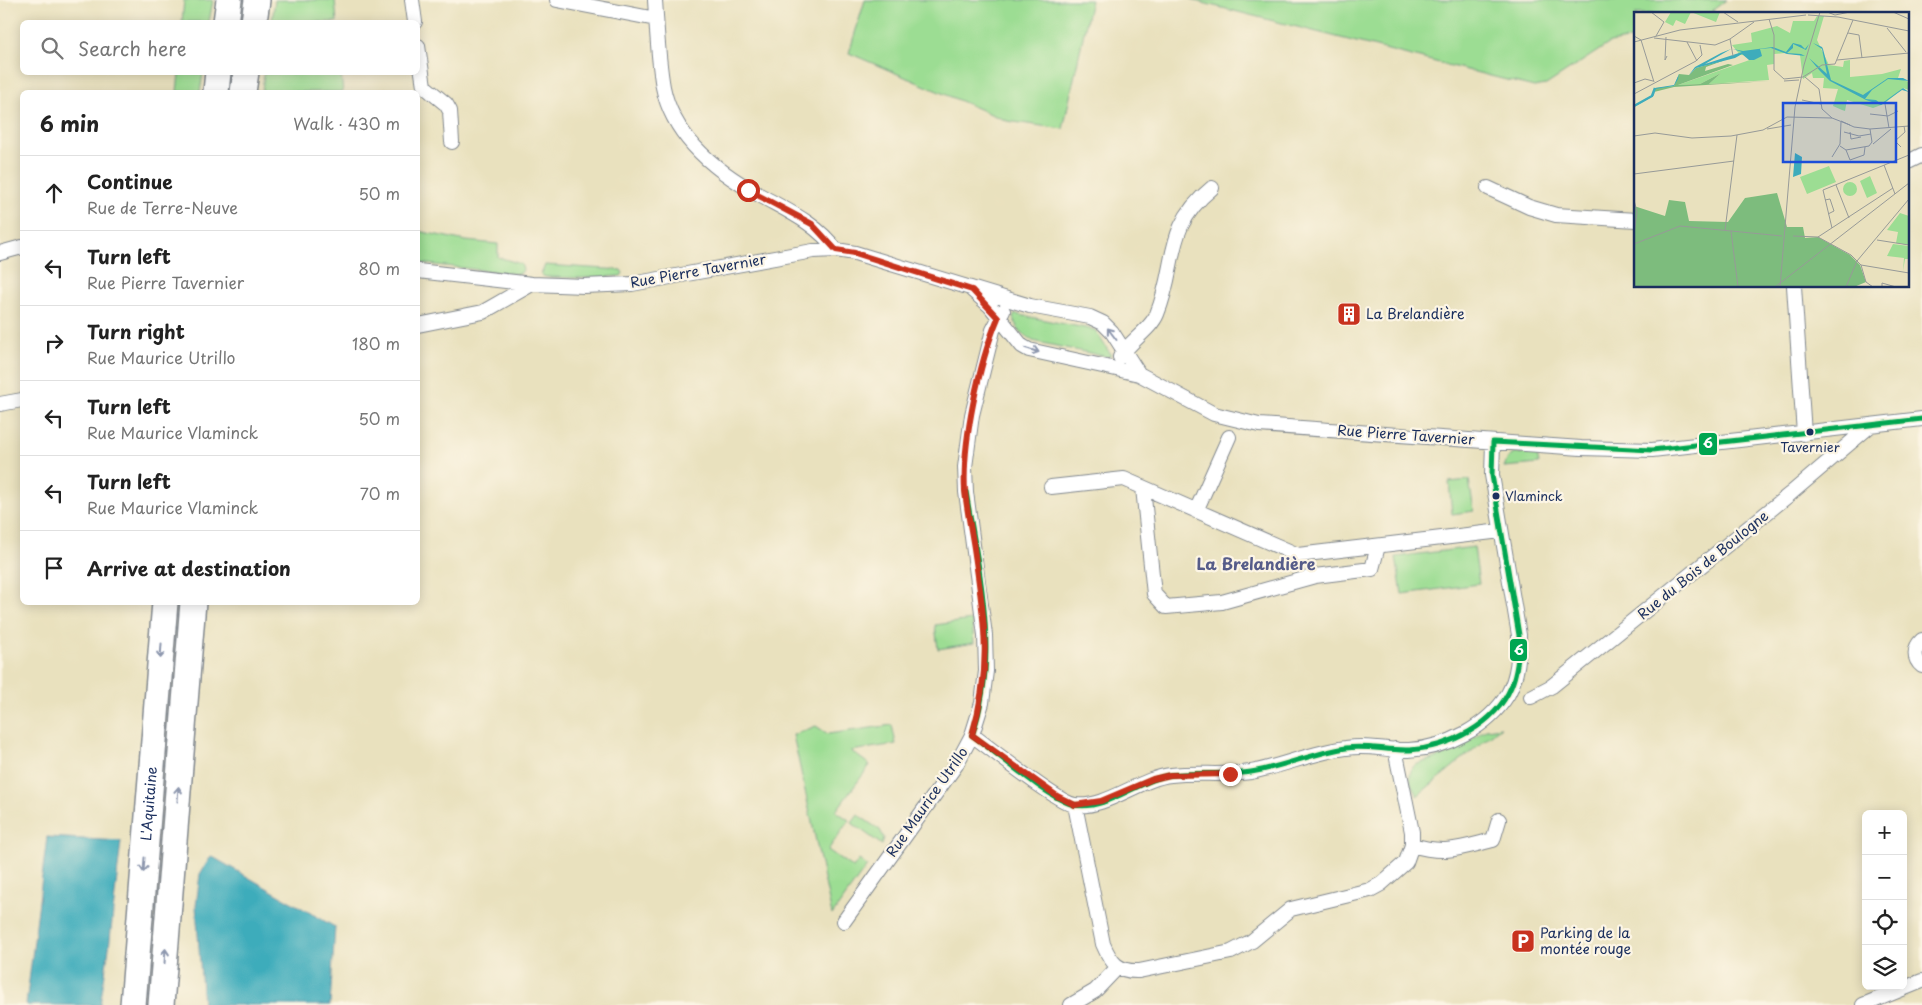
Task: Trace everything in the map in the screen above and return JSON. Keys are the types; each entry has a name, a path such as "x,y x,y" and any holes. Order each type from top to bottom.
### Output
{"highway":[{"path":"226,20 229,0"},
{"path":"254,20 257,0"},
{"path":"216,90 218,75"},
{"path":"243,90 246,75"},
{"name":"L'Aquitaine","path":"133,1005 165,605"},
{"name":"L'Aquitaine","path":"161,1005 192,605"}],"street":[{"path":"412,0 415,20"},
{"path":"558,0 656,19"},
{"path":"655,0 663,88 670,109 681,129 696,149 748,190 812,224 836,250"},
{"path":"420,59 424,86 446,104 450,111 452,142"},
{"path":"1910,161 1922,155"},
{"path":"1109,367 1118,362 1124,351 1157,316 1181,224 1198,200 1212,188"},
{"path":"1488,188 1529,207 1556,215 1634,220"},
{"path":"0,253 20,248"},
{"name":"Rue Pierre Tavernier","path":"420,271 532,284 584,286 632,284 813,251 836,250 855,253 1012,301 1090,318 1103,323 1139,374"},
{"path":"420,325 483,312 532,284"},
{"path":"1794,288 1804,434"},
{"name":"Rue Pierre Tavernier","path":"972,290 1022,346 1029,350 1139,374 1214,414 1259,425 1493,442 1652,450 1922,419"},
{"path":"998,318 1012,301"},
{"name":"Rue Maurice Utrillo","path":"844,921 956,764 972,735 982,703 986,671 985,635 966,492 965,467 972,415 990,340 998,318"},
{"path":"0,404 20,400"},
{"name":"Rue du Bois de Boulogne","path":"1530,697 1552,686 1790,494 1870,425"},
{"path":"1196,511 1229,437"},
{"path":"972,735 1057,796 1075,805 1101,801 1153,779 1170,775 1250,772 1347,747 1426,748 1447,743 1465,734 1508,694 1519,658 1519,635 1492,475 1493,442"},
{"path":"1050,487 1124,479 1298,555 1501,531"},
{"path":"1143,488 1154,594 1166,607 1222,602 1315,576 1372,569 1378,546"},
{"path":"1922,640 1917,644 1915,653 1918,663 1922,666"},
{"path":"1075,805 1103,944 1109,958 1117,968 1128,971 1140,970 1231,952 1252,941 1291,909 1357,894 1381,884 1406,862 1412,845 1412,832 1395,749"},
{"path":"1412,845 1432,851 1450,851 1493,840 1499,820"},
{"path":"1071,1005 1095,991 1117,968"},
{"path":"1863,1005 1922,981"}],"green space":[{"path":"184,0 213,0 209,20 182,20"},
{"path":"275,0 335,0 337,20 272,20"},
{"path":"865,0 1091,0 1063,129 1007,121 849,53"},
{"path":"1191,0 1726,0 1713,10 1714,12 1634,12 1634,38 1610,43 1546,85 1534,87"},
{"path":"179,75 203,75 200,90 177,90"},
{"path":"264,75 341,75 343,90 262,90"},
{"path":"420,231 466,241 498,244 498,257 521,264 523,270 520,274 420,263"},
{"path":"545,265 621,270 623,273 621,276 546,277 541,275"},
{"path":"1015,314 1095,330 1111,355 1108,357 1033,341 1019,331 1013,318"},
{"path":"1515,453 1537,454 1539,464 1504,467 1508,458"},
{"path":"1469,480 1474,511 1452,514 1449,482"},
{"path":"1474,547 1479,584 1402,594 1396,557"},
{"path":"972,620 974,643 938,649 935,625"},
{"path":"892,725 896,744 851,751 870,765 836,811 849,820 828,850 853,868 859,860 867,866 832,915 793,735 816,726 828,734"},
{"path":"1501,727 1417,796 1410,777 1410,773 1415,765 1450,753 1486,729"},
{"path":"858,815 880,830 884,838 882,845 852,823"}],"water":[{"path":"47,837 121,841 109,948 100,1005 26,1005"},
{"path":"211,856 335,927 330,1005 203,1005 196,906 200,874"}],"transit line":[{"name":"6","path":"1493,442 1652,450 1922,419"},
{"name":"6","path":"972,735 1052,795 1065,802 1087,806 1111,799 1147,782 1171,775 1251,772 1346,748 1362,747 1402,750 1425,748 1455,739 1469,732 1482,723 1504,700 1511,687 1517,668 1519,635 1492,475 1493,442"},
{"name":"6","path":"966,492 981,583 986,645 985,675 972,735"}],"place":[{"name":"La Brelandière","path":"1349,314"},
{"name":"Tavernier","path":"1810,432"},
{"name":"Vlaminck","path":"1496,496"},
{"name":"Parking de la montée rouge","path":"1523,941"}],"district":[{"name":"La Brelandière","path":"1256,564"}],"route":[{"path":"748,190 812,224 822,232 836,250 855,253 972,290 990,306 998,318 993,330 972,415 965,467 966,492 982,604 986,671 982,703 972,735 1057,796 1075,805 1101,801 1153,779 1170,775 1194,773 1230,774"}]}
